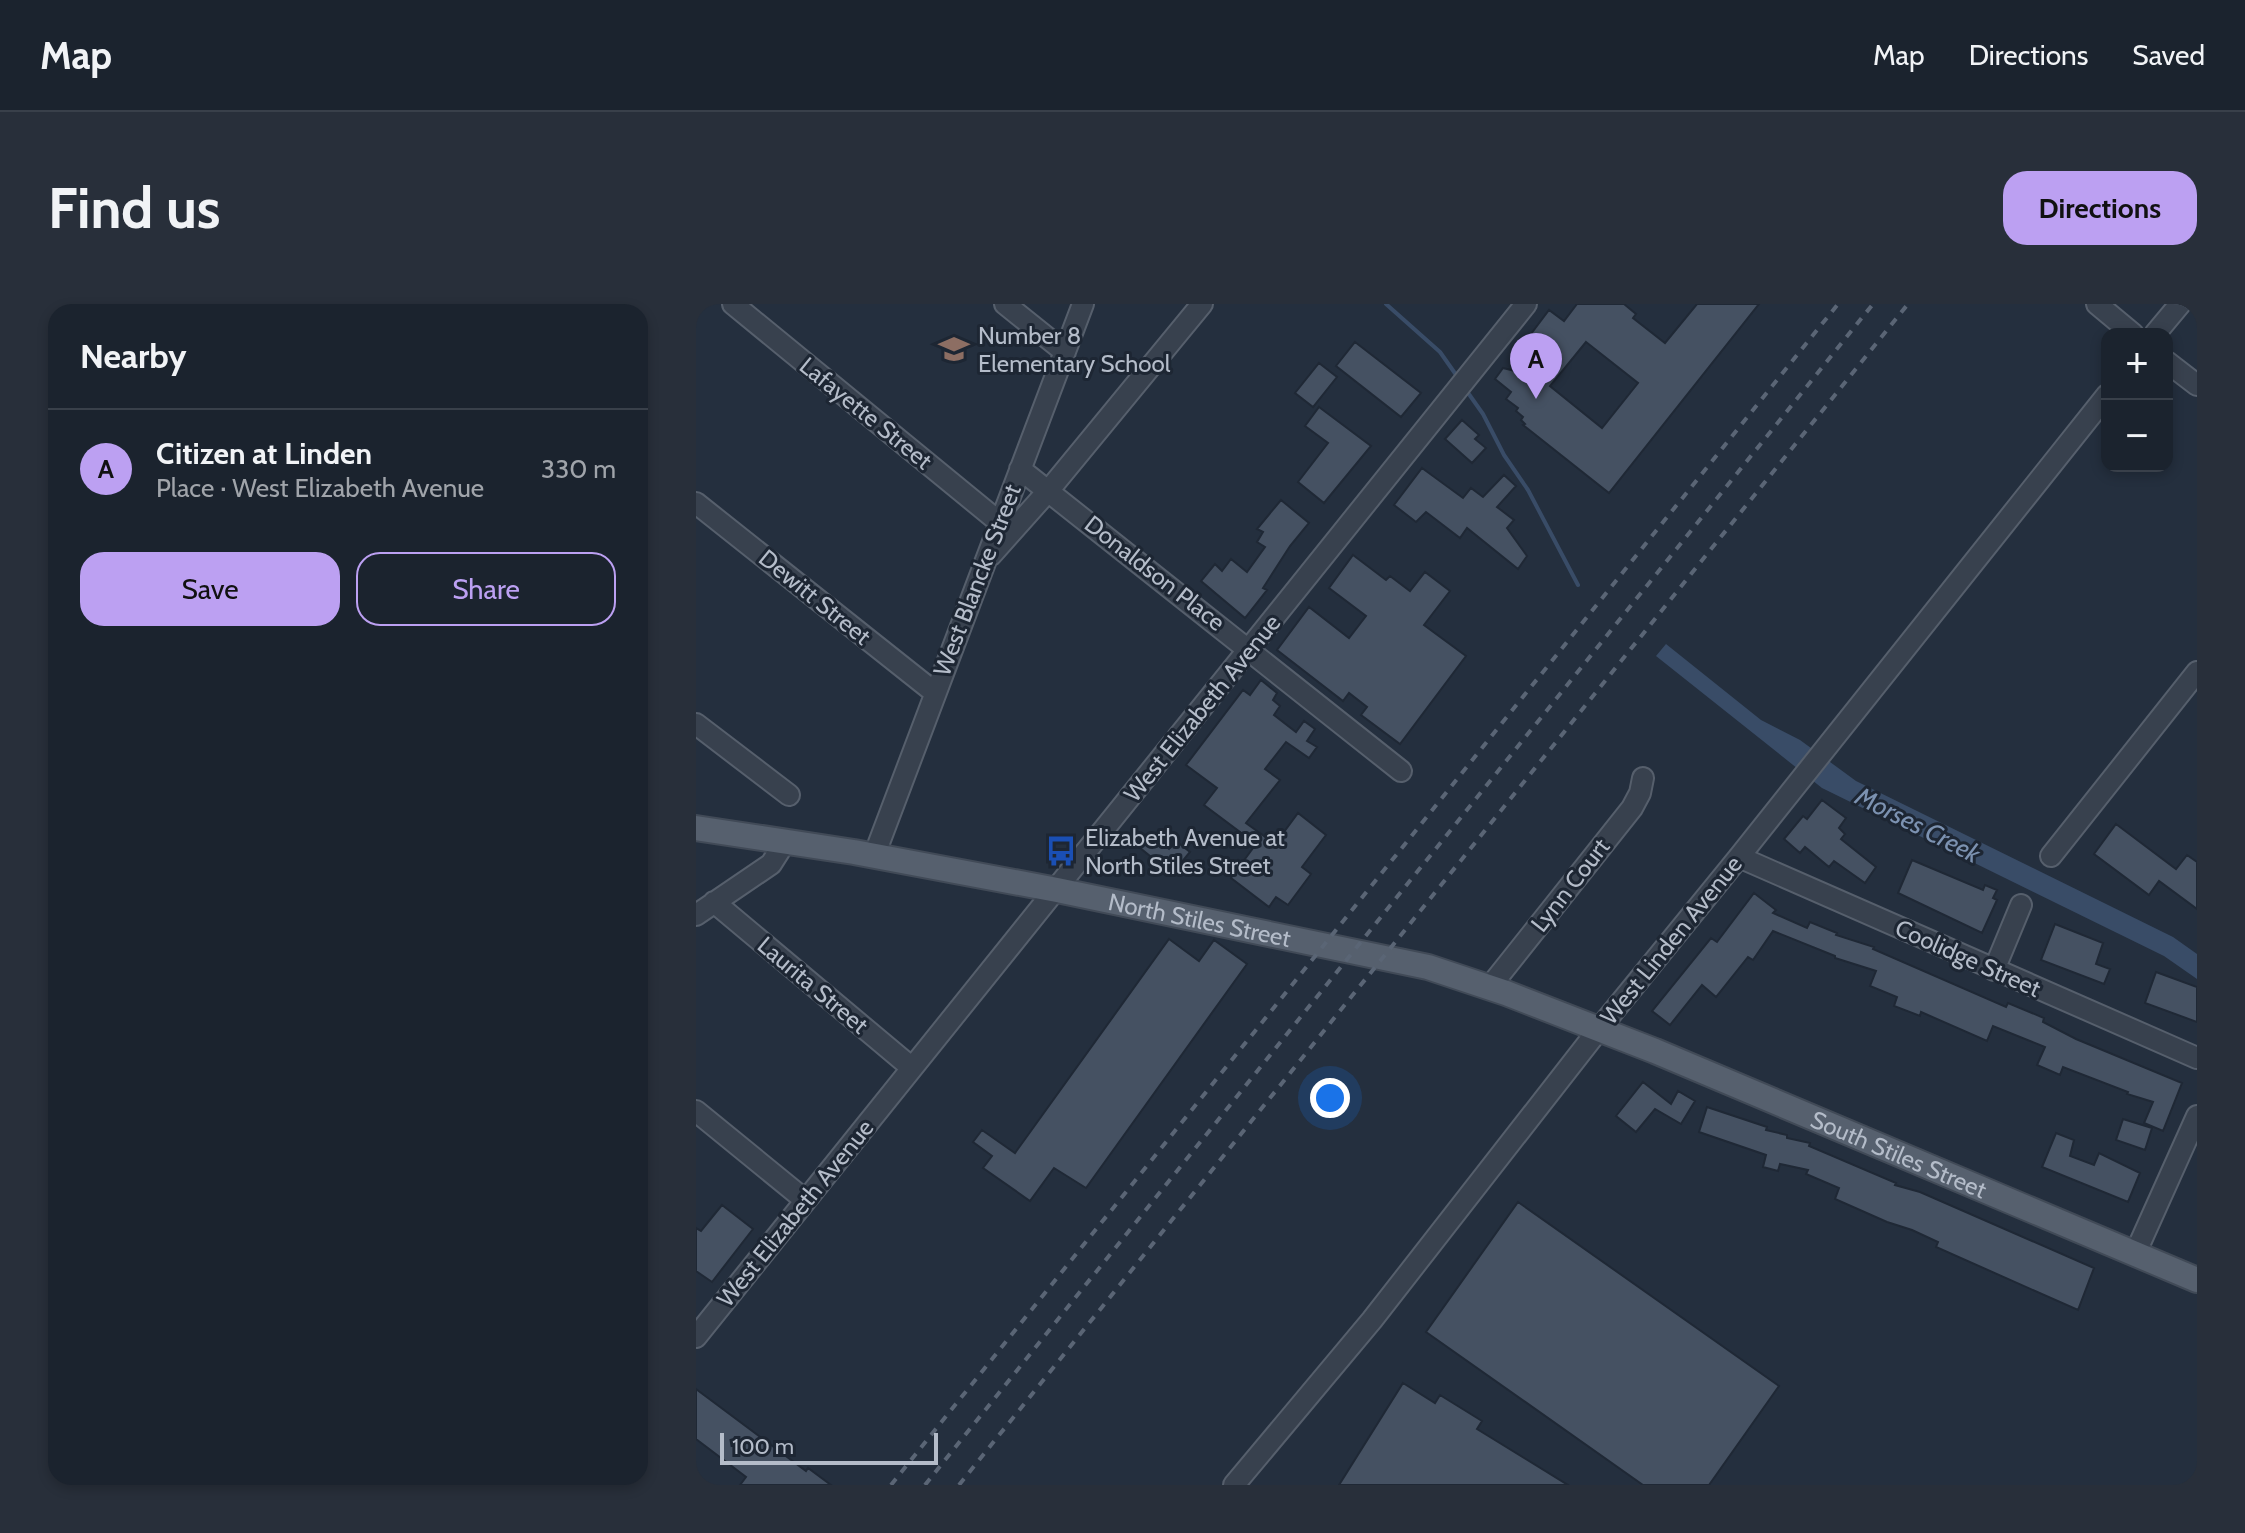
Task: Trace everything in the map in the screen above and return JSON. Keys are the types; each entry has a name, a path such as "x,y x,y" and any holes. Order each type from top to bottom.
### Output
{"main road":[{"name":"North Stiles Street","path":"696,828 874,856 1057,890 1410,963 1489,988 1599,1029"},
{"name":"South Stiles Street","path":"1599,1029 2197,1280"}],"street":[{"name":"Lafayette Street","path":"733,304 999,522"},
{"path":"1005,304 1065,352"},
{"name":"West Blancke Street","path":"874,856 1083,304"},
{"path":"983,564 1049,490 1202,304"},
{"name":"West Elizabeth Avenue","path":"696,1337 1526,304"},
{"path":"2097,304 2126,328"},
{"path":"2160,328 2180,304"},
{"path":"2173,367 2197,385"},
{"name":"West Linden Avenue","path":"1234,1485 1372,1320 1599,1029 2103,400"},
{"name":"Donaldson Place","path":"1020,469 1401,771"},
{"name":"Dewitt Street","path":"696,503 934,692"},
{"path":"2051,856 2197,672"},
{"path":"696,724 789,795"},
{"name":"Lynn Court","path":"1489,988 1632,808 1643,778"},
{"path":"696,915 771,864 785,842"},
{"name":"Coolidge Street","path":"1739,857 2197,1058"},
{"name":"Laurita Street","path":"714,902 912,1068"},
{"path":"1994,970 2021,905"},
{"path":"696,1111 805,1200"},
{"path":"2135,1254 2197,1116"}],"water":[{"path":"1666,644 1761,720 1800,740 1856,781 2173,937 2197,954 2197,979 2164,956 1822,788 1656,656"}],"building":[{"path":"1577,304 1624,304 1636,314 1633,318 1665,343 1697,304 1759,304 1609,493 1523,425 1523,417 1516,411 1518,408 1506,399 1511,392 1495,379 1503,368 1535,376 1515,355 1549,310 1564,321","holes":["1586,342 1638,383 1602,428 1550,386"]},
{"path":"1355,342 1421,393 1401,417 1336,366"},
{"path":"1319,363 1337,377 1313,407 1295,393"},
{"path":"1319,407 1371,446 1324,503 1298,482 1328,443 1305,426"},
{"path":"1462,420 1479,435 1475,439 1486,448 1472,463 1445,439"},
{"path":"1422,468 1463,498 1471,488 1483,497 1504,475 1516,486 1497,507 1514,520 1507,528 1527,556 1518,569 1467,528 1460,538 1426,512 1416,522 1394,505"},
{"path":"1281,500 1309,523 1290,546 1263,588 1267,590 1245,618 1201,581 1215,564 1222,571 1231,559 1247,572 1265,547 1257,542 1263,532 1257,529"},
{"path":"1353,555 1386,580 1390,576 1410,591 1425,572 1450,591 1424,625 1466,656 1400,744 1361,715 1367,707 1349,693 1343,701 1277,650 1309,607 1349,638 1366,616 1329,588"},
{"path":"1261,680 1277,693 1273,700 1280,706 1274,715 1296,732 1304,721 1315,729 1307,741 1317,747 1309,758 1286,742 1265,769 1280,780 1246,823 1275,844 1298,813 1326,835 1302,867 1311,874 1288,905 1276,897 1269,907 1231,878 1256,844 1204,805 1217,788 1186,765 1243,690 1250,695"},
{"path":"1822,800 1846,818 1839,828 1845,834 1841,839 1876,867 1865,883 1834,861 1829,867 1805,847 1800,853 1784,839 1803,816 1807,819"},
{"path":"2116,824 2176,869 2187,855 2197,862 2197,909 2159,881 2149,895 2094,854"},
{"path":"1150,834 1169,849 1176,841 1190,852 1172,874 1139,847"},
{"path":"1912,860 1983,890 1985,885 1997,890 1993,898 1997,900 1982,933 1898,893"},
{"path":"1754,893 1776,910 1773,913 1807,928 1810,922 1836,935 1874,947 2006,1007 2008,1003 2044,1018 2043,1022 2076,1039 2182,1083 2163,1131 2144,1123 2153,1102 2063,1067 2060,1075 2037,1065 2045,1047 1993,1026 1987,1041 1921,1012 1920,1016 1894,1006 1897,997 1870,986 1876,971 1835,958 1773,931 1753,960 1748,957 1716,997 1702,985 1670,1025 1652,1011 1711,938 1717,942"},
{"path":"2055,924 2103,943 2096,964 2110,969 2104,984 2041,960"},
{"path":"1169,939 1199,961 1214,940 1247,964 1086,1188 1054,1168 1030,1201 983,1168 992,1156 973,1142 982,1130 1015,1153"},
{"path":"2156,972 2197,987 2197,1022 2145,1003"},
{"path":"1643,1082 1671,1104 1678,1091 1695,1101 1681,1124 1655,1109 1636,1132 1616,1116"},
{"path":"1707,1107 1767,1127 1766,1130 1787,1135 1787,1138 1810,1143 1809,1146 1895,1185 1920,1192 2094,1268 2078,1310 1936,1247 1938,1242 1912,1230 1835,1199 1839,1188 1806,1174 1808,1170 1780,1164 1778,1171 1763,1167 1766,1155 1699,1132"},
{"path":"2123,1119 2152,1128 2145,1150 2116,1140"},
{"path":"2056,1133 2074,1140 2070,1156 2094,1165 2099,1153 2140,1173 2128,1202 2042,1167"},
{"path":"1518,1202 1779,1386 1709,1485 1643,1485 1426,1332"},
{"path":"722,1205 753,1229 712,1282 696,1271 696,1228 701,1231"},
{"path":"1403,1383 1435,1403 1440,1395 1482,1421 1477,1429 1568,1485 1339,1485"},
{"path":"696,1389 806,1471 808,1468 831,1485 740,1485 746,1477 696,1439"}],"waterway":[{"name":"Morses Creek","path":"1386,304 1440,352 1459,379"},
{"name":"Morses Creek","path":"1466,390 1528,490 1578,585"}],"railway":[{"path":"891,1485 1838,304"},
{"path":"925,1485 1873,304"},
{"path":"959,1485 1908,304"}],"place":[{"name":"Number 8 Elementary School","path":"954,349"},
{"name":"Citizen at Linden","path":"1536,399"},
{"name":"Elizabeth Avenue at North Stiles Street","path":"1061,851"}]}
